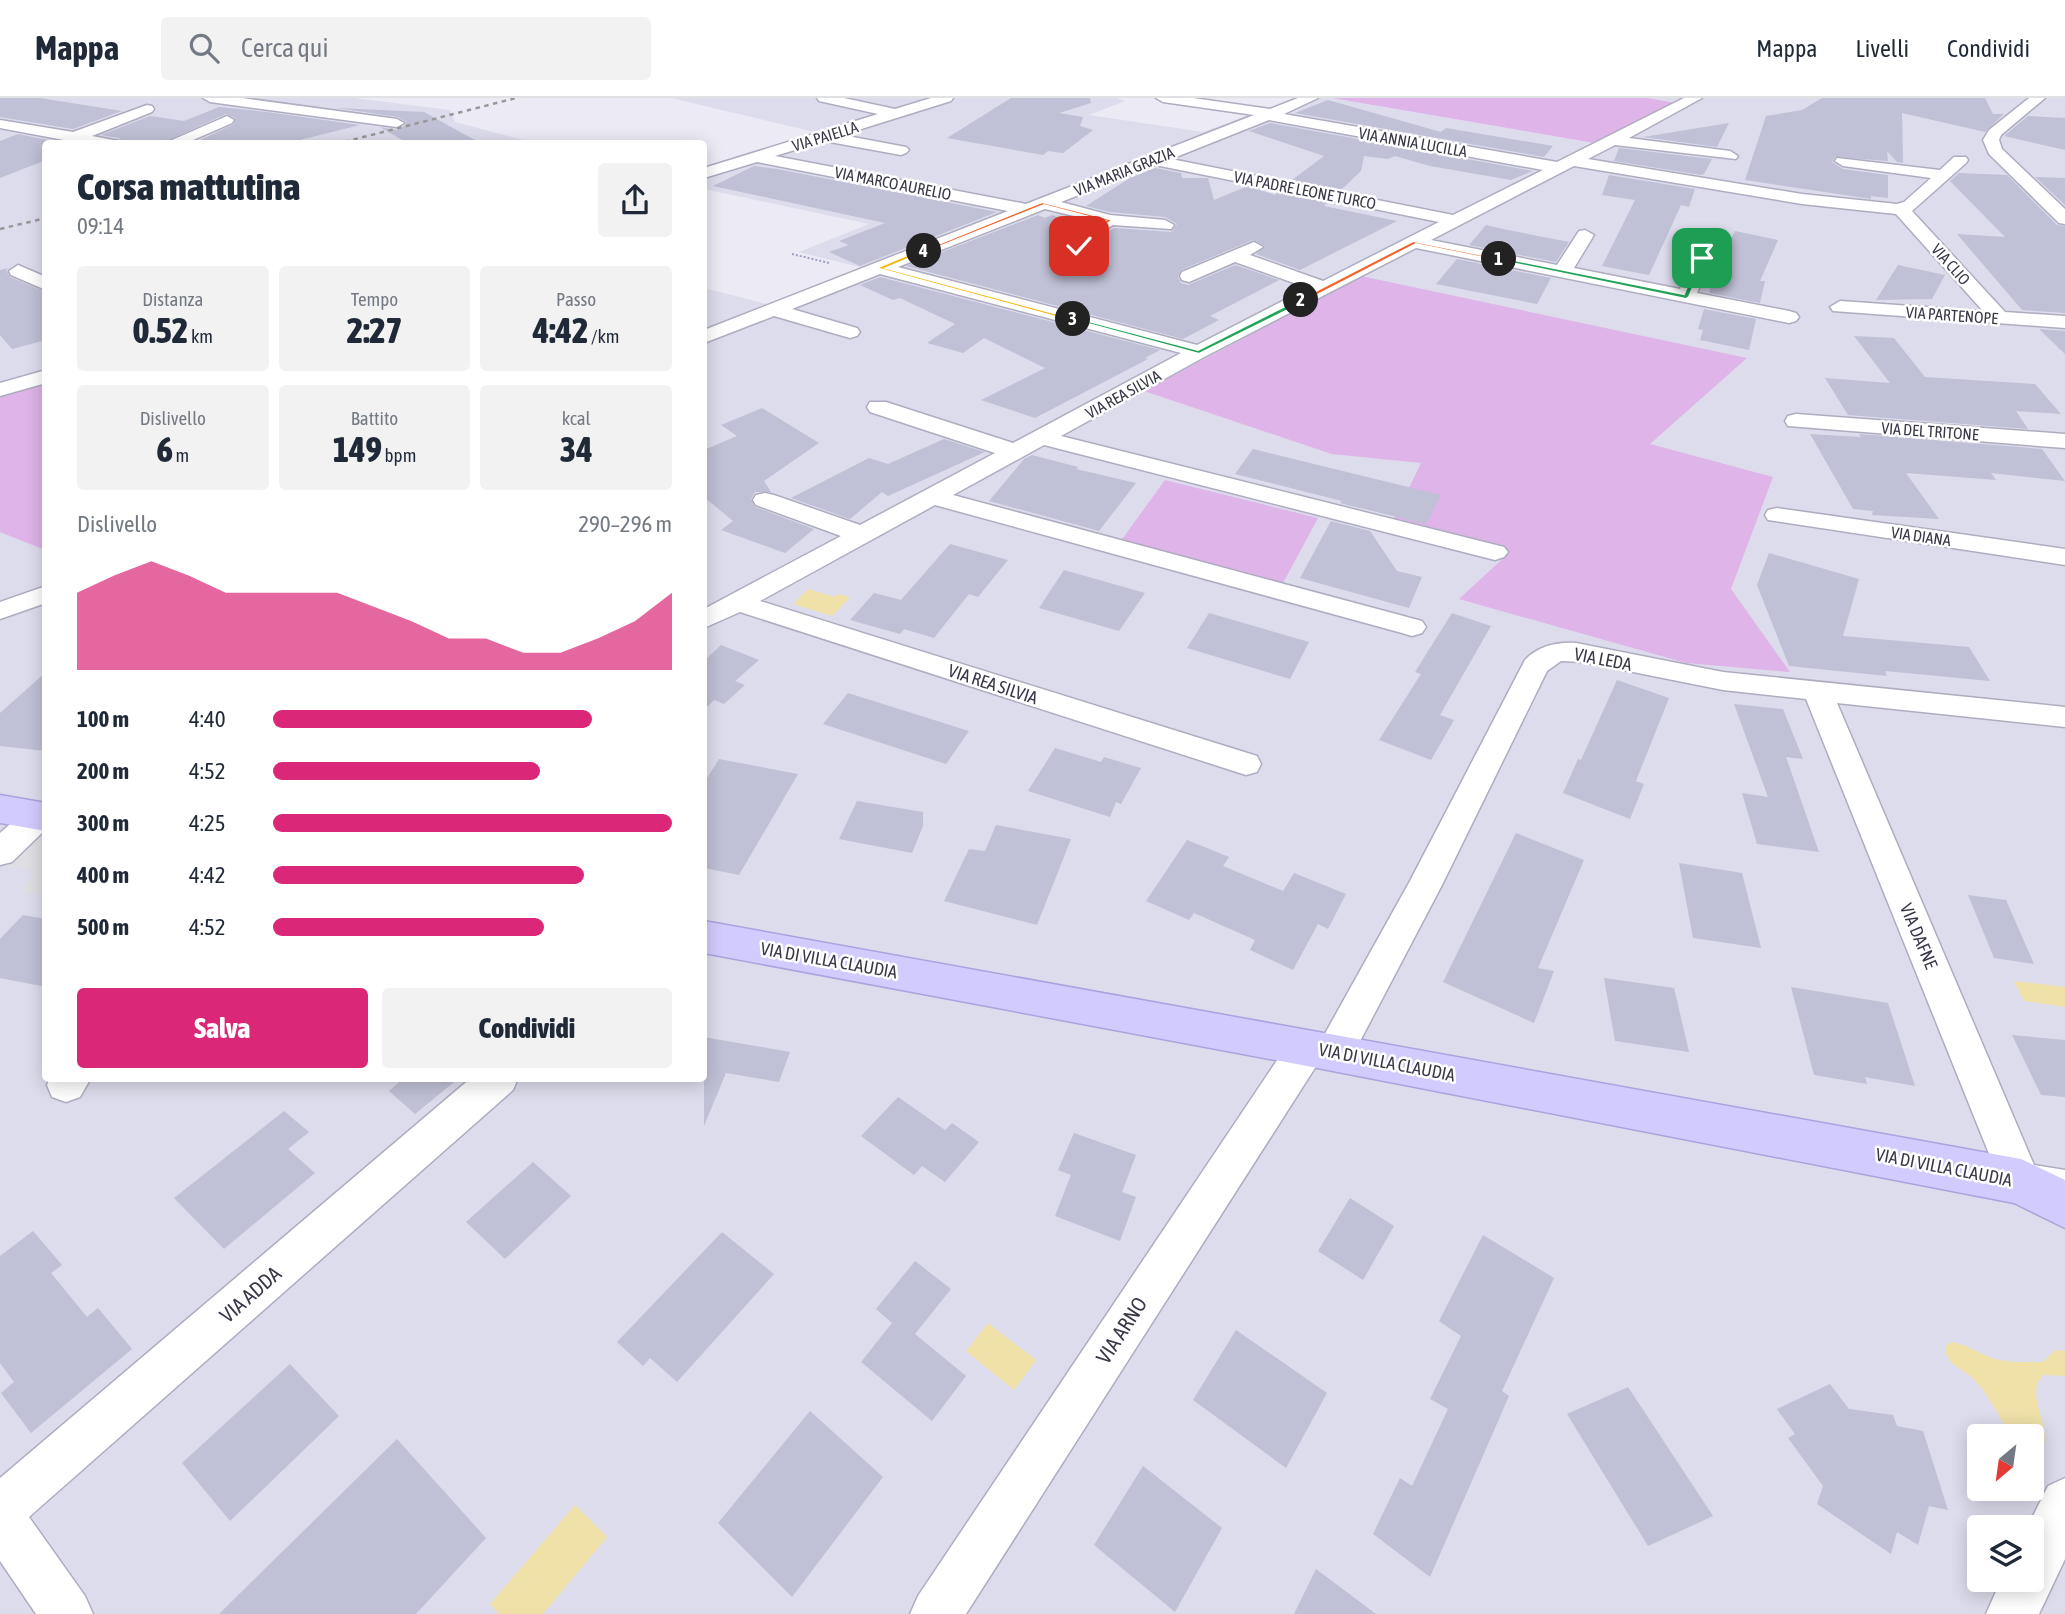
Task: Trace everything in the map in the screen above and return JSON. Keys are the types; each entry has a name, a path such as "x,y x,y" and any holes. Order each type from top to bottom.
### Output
{"street":[{"path":"210,98 397,123"},
{"path":"824,98 895,114"},
{"name":"VIA PAIELLA","path":"707,172 946,98"},
{"name":"VIA ANNIA LUCILLA","path":"1163,98 1567,165 1788,197 1902,209"},
{"name":"VIA MARIA GRAZIA","path":"707,336 1311,98"},
{"name":"VIA REA SILVIA","path":"707,619 1199,352 1695,98"},
{"path":"2038,98 1995,132 1992,143 1995,151 2065,219"},
{"path":"75,137 147,109"},
{"path":"180,140 227,120"},
{"path":"0,124 92,140"},
{"path":"824,136 901,150"},
{"path":"1614,140 1730,156"},
{"name":"VIA MARCO AURELIO","path":"757,157 1110,220 1165,225"},
{"name":"VIA PADRE LEONE TURCO","path":"1154,160 1457,221"},
{"path":"1902,209 1910,206 1960,160"},
{"path":"1843,161 1943,175"},
{"name":"VIA CLIO","path":"1902,209 2000,318"},
{"path":"1088,250 1077,245 1075,240 1110,220"},
{"path":"1562,272 1585,235"},
{"path":"1415,242 1789,317"},
{"path":"1189,276 1262,243"},
{"path":"1234,256 1325,288"},
{"path":"1686,297 1702,258"},
{"path":"879,268 1199,352"},
{"path":"18,271 42,282"},
{"name":"VIA PARTENOPE","path":"1840,307 2065,322"},
{"path":"774,310 850,332"},
{"path":"0,390 42,377"},
{"path":"877,407 1016,452"},
{"name":"VIA DEL TRITONE","path":"1796,421 2065,441"},
{"path":"1043,438 1494,552"},
{"path":"933,498 1412,627"},
{"path":"765,500 863,535"},
{"name":"VIA DIANA","path":"1777,516 2065,557"},
{"path":"0,611 42,595"},
{"name":"VIA REA SILVIA","path":"740,603 1246,764"},
{"name":"VIA LEDA","path":"1321,1049 1540,661 1547,656 1567,651 1691,677 2065,717"},
{"name":"VIA DAFNE","path":"1817,691 2043,1186"},
{"path":"0,809 42,817"},
{"path":"0,853 42,817"},
{"name":"VIA DI VILLA CLAUDIA","path":"707,938 1321,1049 2043,1186 2065,1205"},
{"name":"VIA ARNO","path":"936,1614 1321,1049"},
{"name":"VIA ADDA","path":"0,1510 494,1082"},
{"path":"2044,1548 2065,1503"},
{"path":"0,1518 67,1614"},
{"path":"2012,1614 2022,1592"}],"shaded area":[{"path":"0,98 354,98 450,110 455,122 524,140 42,140 42,1082 707,1082 707,289 767,304 864,268 799,252 869,224 707,190 707,169 823,134 671,98 1116,98 1125,101 1089,115 1203,132 1294,98 1332,98 1594,143 1675,102 1648,98 2065,98 2065,1614 0,1614"},
{"path":"1332,98 1648,98 1677,103 1594,143"},
{"path":"1361,276 1747,358 1650,444 1773,477 1731,589 1790,672 1686,663 1459,599 1510,552 1393,521 1421,463 1332,454 1144,391"},
{"path":"36,384 42,386 42,549 0,532 0,395"},
{"path":"1165,480 1318,518 1282,585 1120,542"},
{"path":"808,589 835,597 838,594 850,597 832,616 793,604"},
{"path":"29,835 42,837 42,896 21,892 35,871 0,864"},
{"path":"2014,981 2065,987 2065,1007 2024,1001"},
{"path":"988,1323 1036,1360 1014,1390 966,1351"},
{"path":"1951,1342 1992,1358 2011,1361 2043,1362 2055,1350 2065,1351 2065,1376 2043,1375 2038,1383 2036,1391 2043,1424 2004,1424 1981,1387 1953,1364 1947,1357 1945,1347"},
{"path":"575,1505 607,1537 543,1614 499,1614 490,1604"}],"building":[{"path":"0,98 40,98 122,111 73,129 0,117"},
{"path":"1011,98 1090,98 1091,103 1059,113 1083,117 1080,126 1093,130 1063,153 1048,151 1043,155 947,138"},
{"path":"1822,98 1985,98 1993,114 2004,114 1985,132 1902,113 1903,163 1897,162 1887,151 1888,161 1835,157 1832,162 1843,169 1888,175 1888,198 1871,196 1871,199 1745,180 1766,116 1802,110"},
{"path":"1328,100 1441,132 1446,128 1553,146 1544,157 1295,113"},
{"path":"219,107 360,125 300,140 200,140 234,124 235,118 226,114 169,140 120,140 101,135 150,116 184,121"},
{"path":"337,108 424,112 475,140 402,140 380,127 397,130 406,122 398,117"},
{"path":"2028,116 2065,118 2065,150 2004,136"},
{"path":"1270,123 1533,171 1511,180 1430,166 1395,156 1388,159 1364,156 1361,171 1341,190 1292,180 1324,156 1249,131"},
{"path":"1729,123 1717,147 1643,137"},
{"path":"18,134 48,140 42,140 42,162 0,178 0,141"},
{"path":"1619,148 1712,159 1701,175 1614,161"},
{"path":"754,166 997,212 860,266 829,252 849,245 839,241 885,223 713,186"},
{"path":"1155,168 1181,173 1182,178 1208,178 1214,200 1248,186 1275,195 1278,192 1327,202 1324,206 1397,221 1300,270 1256,254 1265,246 1253,240 1181,270 1178,277 1181,283 1188,285 1235,265 1279,280 1210,316 1219,320 1183,339 906,266 1038,215 1045,218 1052,215 1066,220 1069,217 1088,222 1063,239 1070,251 1087,257 1099,251 1090,242 1114,228 1171,232 1177,224 1165,217 1110,212 1086,206 1130,178"},
{"path":"1959,173 2007,175 2057,225 2065,226 2065,313 2022,310 1957,234 2005,237 1950,181"},
{"path":"1609,175 1695,189 1689,207 1681,205 1649,275 1602,266 1635,200 1602,195"},
{"path":"2035,177 2065,178 2065,205"},
{"path":"1486,225 1569,242 1556,262 1469,245"},
{"path":"1735,231 1778,240 1760,281 1765,281 1760,303 1709,293 1717,265"},
{"path":"1457,259 1551,278 1537,304 1436,284"},
{"path":"1898,265 1945,275 1932,299 1876,300"},
{"path":"9,268 6,270 10,277 42,290 42,341 12,349 0,335 0,270"},
{"path":"880,277 1160,350 1145,358 1148,359 1035,418 981,400 1045,368 984,338 963,353 927,343 955,324 900,298 893,300 860,285"},
{"path":"1704,309 1756,319 1749,350 1700,340 1703,330 1698,329"},
{"path":"2039,329 2065,331 2065,354"},
{"path":"1854,336 1894,338 1925,377 2035,384 2061,414 2016,411 2028,429 1848,415 1825,378 1890,383"},
{"path":"762,408 819,443 764,481 771,492 755,492 751,499 755,507 814,529 785,553 721,530 733,521 707,499 707,449 737,436 721,425"},
{"path":"1810,434 1861,437 1859,434 2042,449 2065,481 1991,473 1996,480 1906,473 1939,519 1872,515 1873,511 1853,509"},
{"path":"944,439 985,452 888,496 882,492 850,519 791,498 869,458 888,464"},
{"path":"1253,449 1441,495 1426,524 1352,506 1340,503 1342,501 1235,474"},
{"path":"1032,455 1136,483 1099,531 989,501 1024,459"},
{"path":"1331,521 1370,531 1397,571 1422,577 1409,608 1300,578"},
{"path":"950,544 1008,560 978,597 969,594 934,638 904,629 900,634 850,620 874,593 901,600"},
{"path":"1769,553 1859,579 1843,636 1969,647 1990,681 1885,671 1887,676 1789,666 1757,585"},
{"path":"1064,570 1145,593 1119,631 1039,608"},
{"path":"1209,613 1309,642 1290,679 1187,648"},
{"path":"1452,613 1491,626 1440,715 1454,720 1431,760 1379,740 1421,674 1415,672"},
{"path":"721,645 759,660 735,681 745,685 724,704 714,700 707,707 707,658"},
{"path":"42,676 42,751 0,746 0,713"},
{"path":"1617,680 1669,698 1636,781 1644,784 1630,819 1563,793"},
{"path":"848,693 969,731 946,764 823,724"},
{"path":"1734,704 1783,709 1803,759 1786,757 1819,852 1757,844 1742,793 1768,797"},
{"path":"1055,748 1101,762 1104,757 1141,768 1121,804 1116,802 1110,817 1028,791"},
{"path":"719,759 798,774 739,875 707,869 707,778"},
{"path":"857,801 923,812 923,826 912,853 839,839"},
{"path":"996,825 1071,839 1037,925 944,901 969,849 985,851"},
{"path":"1516,833 1584,860 1538,968 1554,971 1534,1023 1443,982"},
{"path":"1187,840 1229,857 1223,866 1283,891 1294,873 1346,894 1328,929 1318,924 1293,970 1250,950 1255,940 1194,913 1189,920 1146,901"},
{"path":"1679,863 1742,873 1761,948 1693,938"},
{"path":"1968,895 2006,900 2034,964 1994,958"},
{"path":"23,915 42,918 42,986 0,978 0,939"},
{"path":"1604,978 1674,988 1689,1052 1615,1041"},
{"path":"1791,987 1888,1003 1915,1086 1865,1077 1867,1084 1814,1075"},
{"path":"2012,1035 2065,1040 2065,1097 2041,1095"},
{"path":"707,1038 790,1052 779,1082 726,1073 704,1126"},
{"path":"399,1082 454,1082 415,1114 389,1091"},
{"path":"898,1097 945,1130 952,1123 979,1142 945,1182 922,1166 914,1175 861,1136"},
{"path":"284,1111 309,1132 288,1149 315,1173 224,1249 174,1198"},
{"path":"1074,1133 1136,1155 1122,1192 1136,1197 1120,1241 1055,1216 1071,1175 1058,1170"},
{"path":"533,1162 571,1196 505,1259 466,1222"},
{"path":"1350,1198 1394,1226 1363,1280 1318,1251"},
{"path":"33,1231 62,1265 51,1273 87,1317 98,1308 132,1349 31,1433 1,1393 14,1382 0,1363 0,1256"},
{"path":"722,1232 774,1274 677,1382 650,1358 643,1366 617,1342"},
{"path":"1483,1235 1554,1278 1502,1391 1509,1396 1430,1577 1373,1534 1400,1478 1412,1486 1448,1409 1430,1399 1461,1336 1439,1321"},
{"path":"915,1261 951,1289 915,1334 966,1376 932,1421 861,1362 892,1323 876,1309"},
{"path":"1236,1330 1327,1393 1286,1468 1193,1400"},
{"path":"290,1364 339,1416 230,1521 182,1463"},
{"path":"1830,1384 1849,1409 1893,1415 1897,1426 1923,1431 1948,1510 1929,1506 1918,1545 1897,1532 1891,1554 1817,1504 1823,1486 1788,1438 1795,1434 1777,1409"},
{"path":"1628,1387 1713,1516 1648,1546 1567,1414"},
{"path":"810,1411 883,1477 792,1597 718,1523"},
{"path":"397,1439 486,1538 416,1614 219,1614"},
{"path":"1143,1466 1222,1528 1175,1612 1094,1545"},
{"path":"1316,1569 1376,1614 1294,1614"}],"railway":[{"path":"352,140 516,98"},
{"path":"0,229 42,219"}],"route":[{"path":"1079,246 1075,242 1076,238 1110,220 1044,203 879,268 1199,352 1415,242 1686,297 1702,258"}]}
